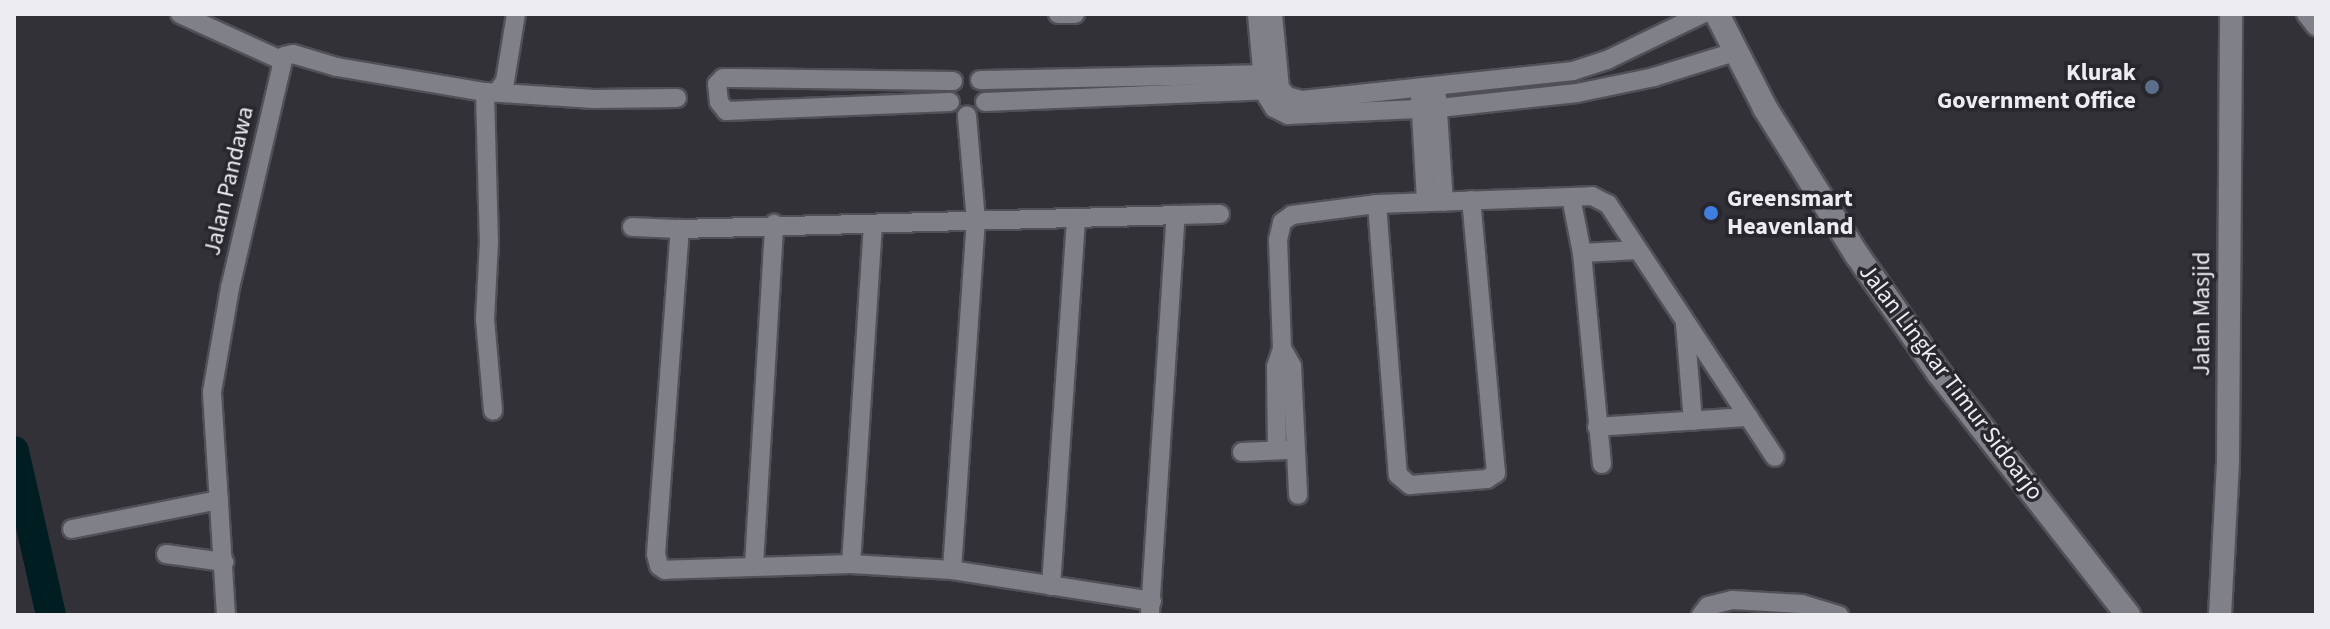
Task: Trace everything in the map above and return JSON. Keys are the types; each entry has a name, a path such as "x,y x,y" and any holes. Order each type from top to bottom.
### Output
{"main road":[{"name":"Jalan Lingkar Timur Sidoarjo","path":"1717,14 1765,108 1866,268 1939,373 2128,615"}],"street":[{"path":"180,14 281,60 293,54 337,67 491,92 594,99 677,98"},
{"path":"491,92 505,81 516,14"},
{"path":"1058,14 1075,14"},
{"path":"1257,14 1274,108 1288,115 1430,108 1577,93 1654,77 1735,52"},
{"path":"1270,82 1273,14"},
{"path":"950,102 726,111 719,102 717,88 723,78 953,81 966,75 980,80 1270,82 1287,96 1302,100 1573,71 1607,60 1702,14"},
{"name":"Jalan Masjid","path":"2220,615 2228,462 2231,14"},
{"path":"2306,14 2316,27"},
{"path":"1641,43 1654,77"},
{"name":"Jalan Pandawa","path":"226,615 212,405 216,363 281,60"},
{"path":"1607,60 1617,84"},
{"path":"1573,71 1577,93"},
{"path":"770,79 770,109"},
{"path":"953,81 949,88 950,102 954,109 967,115 979,110 985,102 987,93 980,80"},
{"path":"985,102 1270,82"},
{"path":"1428,87 1435,202"},
{"path":"491,92 485,319 493,411"},
{"path":"952,570 976,221 967,115"},
{"path":"1571,197 1582,253 1602,464"},
{"path":"1277,450 1276,367 1282,348 1278,240 1282,222 1292,215 1377,204 1571,197 1601,198 1775,457"},
{"path":"1377,204 1398,475 1410,485 1487,479 1496,473 1471,200"},
{"path":"632,227 873,225 1220,214"},
{"path":"680,229 657,558 665,570 851,564 952,570 1151,607 1176,215"},
{"path":"1051,586 1076,218"},
{"path":"754,565 774,224"},
{"path":"851,564 873,225"},
{"path":"1582,253 1638,250"},
{"path":"1685,320 1693,421"},
{"path":"1282,348 1292,366 1298,495"},
{"path":"1597,427 1749,417"},
{"path":"1242,452 1296,450"},
{"path":"72,529 219,500"},
{"path":"166,554 224,562"},
{"path":"1701,615 1708,606 1732,600 1802,604 1839,615"}],"waterway":[{"path":"14,451 51,615"}],"place":[{"name":"Klurak Government Office","path":"2152,87"},
{"name":"Greensmart Heavenland","path":"1711,213"}]}
